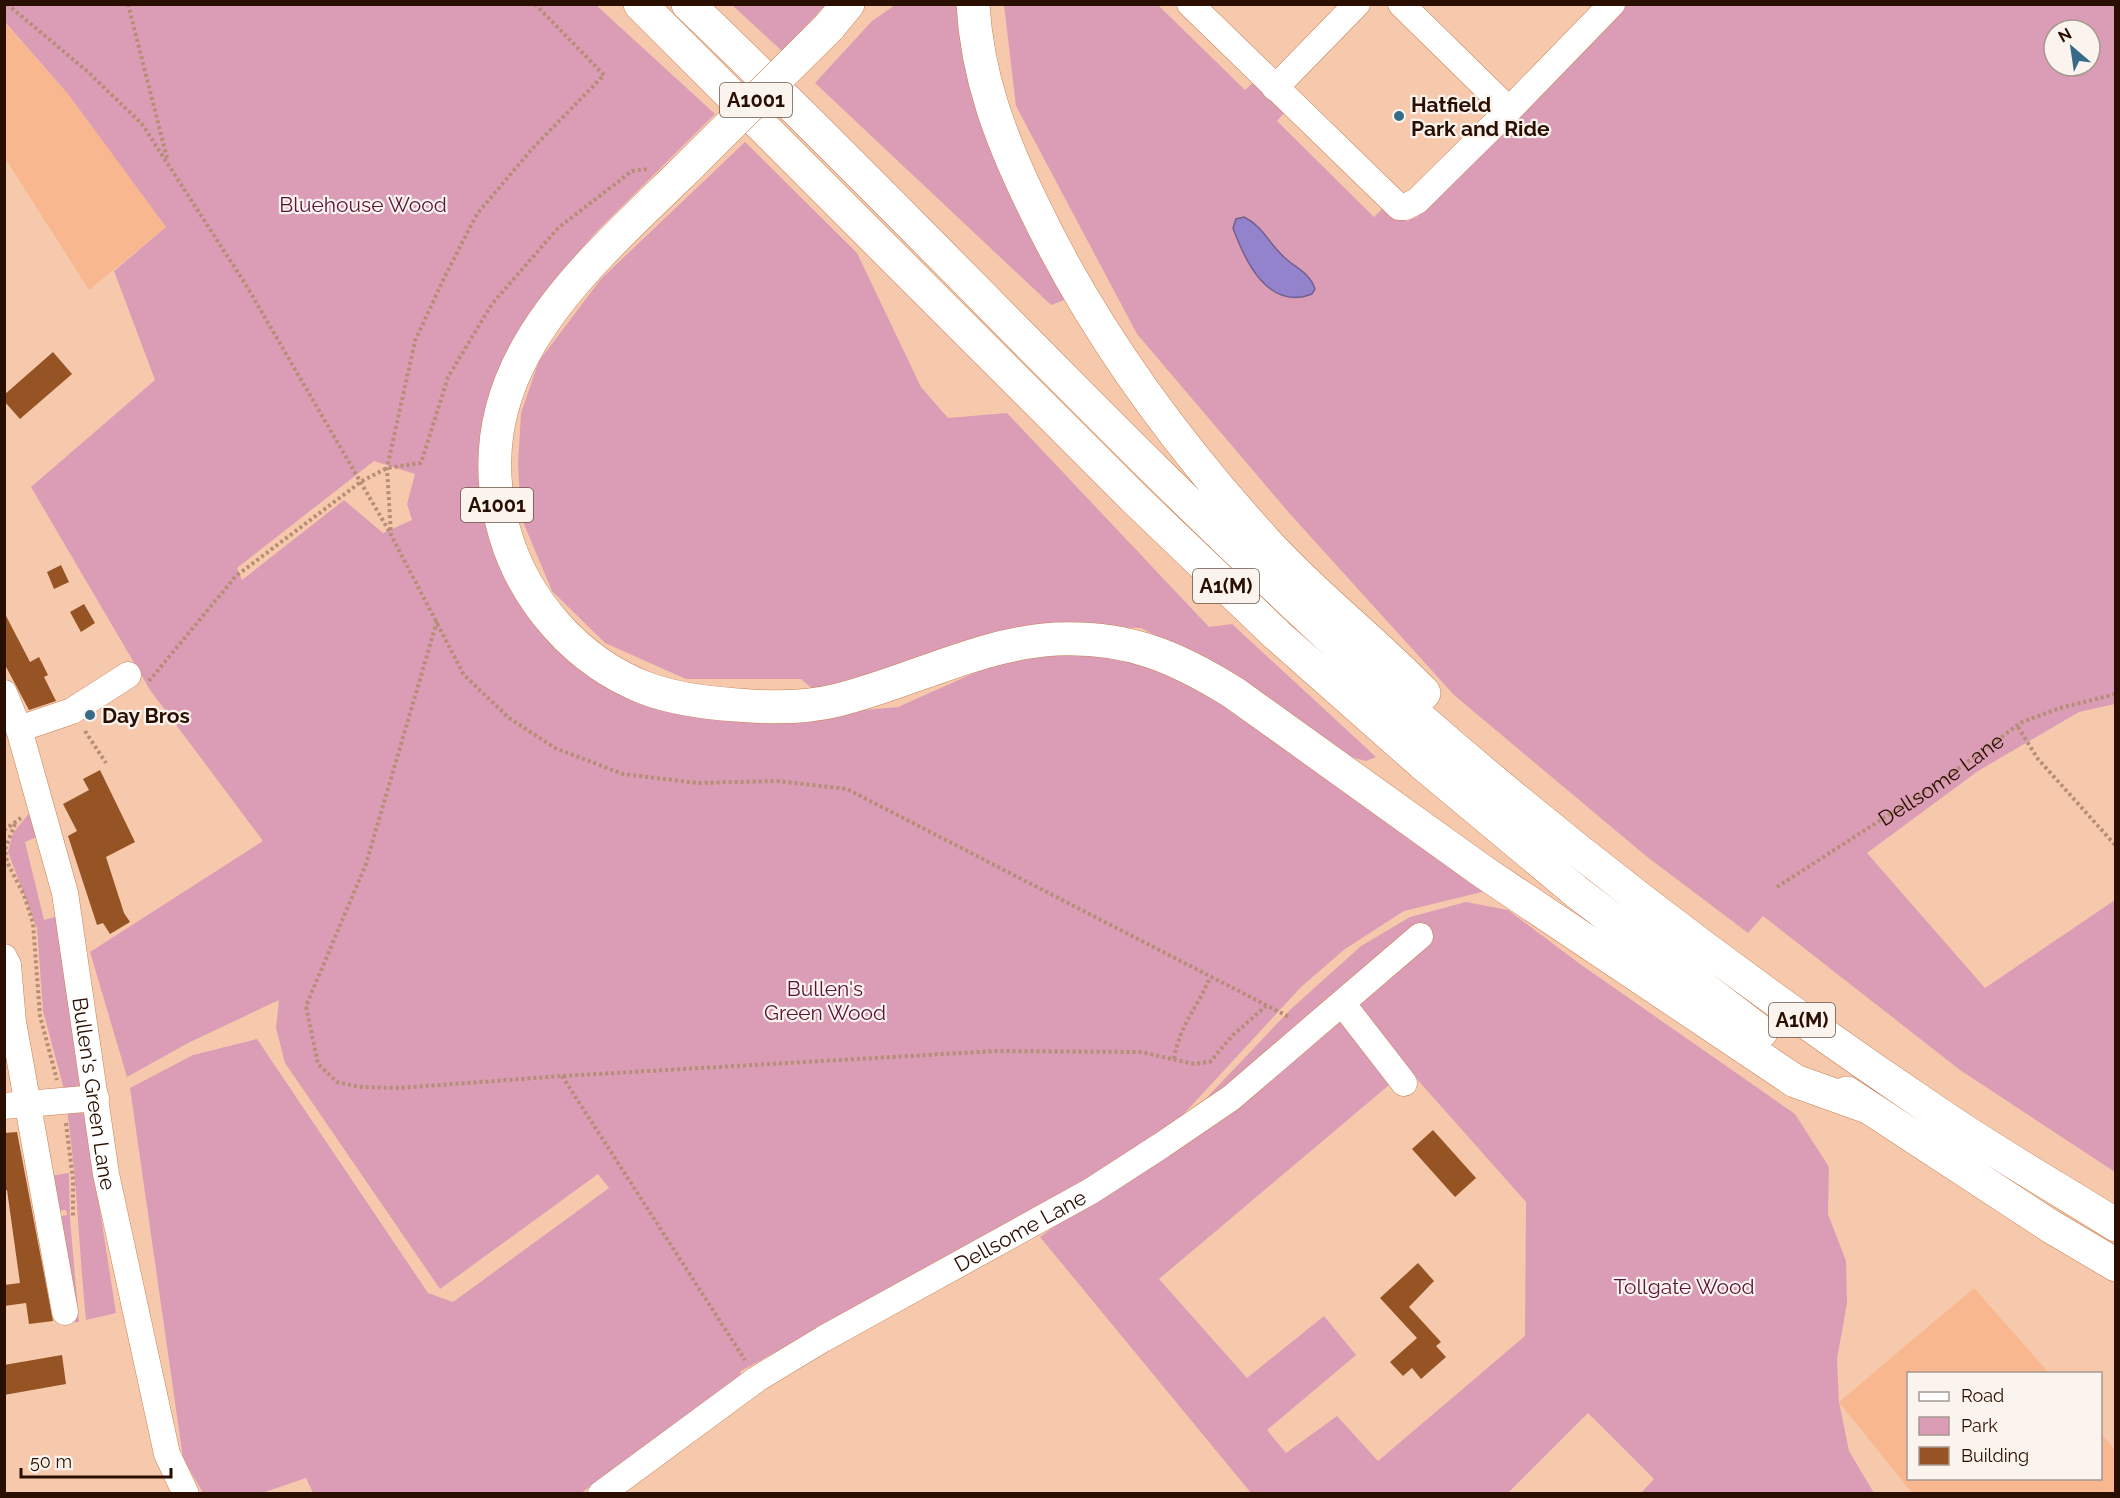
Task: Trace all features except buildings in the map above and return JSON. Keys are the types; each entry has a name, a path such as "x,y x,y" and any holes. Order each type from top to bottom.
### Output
{"highway":[{"name":"A1(M)","path":"640,4 1135,499 1277,635 1422,763 1578,893 1709,995 1865,1106 2115,1265"},
{"name":"A1(M)","path":"688,4 1230,544 1352,658 1506,791 1627,890 1760,990 1942,1116 2115,1225"},
{"name":"A1(M)","path":"973,4 975,34 985,87 1004,145 1056,255 1114,352 1191,453 1267,543 1423,692 1506,791"},
{"name":"A1001","path":"796,706 711,703 675,696 644,687 602,665 573,643 545,614 526,584 509,547 498,509 495,448 499,418 513,374 533,335 667,170 838,16"},
{"name":"A1(M)","path":"796,706 834,701 877,690 1020,643 1086,639 1119,642 1158,652 1192,666 1234,693 1485,873 1795,1081 1865,1106"}],"street":[{"path":"1190,4 1393,203 1405,207 1418,201 1612,4"},
{"path":"1275,88 1357,4"},
{"path":"1401,4 1509,110"},
{"path":"20,729 79,721 138,679"},
{"name":"Bullen's Green Lane","path":"4,693 20,729 65,893 106,1174 167,1454 186,1494"},
{"name":"Dellsome Lane","path":"601,1494 757,1379 823,1339 1091,1191 1231,1098 1420,936"},
{"path":"4,957 8,965 17,1105 65,1312"},
{"path":"1342,1004 1404,1083"},
{"path":"17,1105 96,1098"}],"path":[{"path":"8,4 88,72 142,124 246,285 362,481 464,675 509,718 555,748 623,774 698,783 777,781 846,789 1313,1029"},
{"path":"128,4 169,163"},
{"path":"391,535 387,468 415,340 477,214 531,150 604,75 536,4"},
{"path":"138,679 236,576 362,481 387,468 421,463 448,377 492,304 558,228 632,171 667,170"},
{"path":"437,620 366,864 306,1006 318,1064 336,1082 359,1087 399,1088 562,1076 996,1051 1142,1052 1194,1064 1210,1062 1232,1036 1266,1006"},
{"name":"Dellsome Lane","path":"1777,887 1944,779 2022,722 2060,708 2115,694"},
{"path":"79,721 94,724"},
{"path":"79,721 106,763"},
{"path":"2018,727 2038,759 2115,846"},
{"path":"15,824 5,849 7,862 24,895 33,923 40,1017 57,1080"},
{"path":"1174,1059 1177,1042 1187,1017 1210,977"},
{"path":"562,1076 757,1379"},
{"path":"65,1120 73,1180 74,1225"}],"shaded area":[{"path":"4,22 68,94 166,227 89,290 5,158"},
{"path":"1244,217 1261,230 1279,253 1306,275 1315,289 1312,294 1296,297 1283,296 1260,280 1244,255 1233,228 1236,219"},
{"path":"1974,1288 2048,1372 1907,1372 1907,1480 2102,1480 2102,1434 2115,1450 2115,1493 1912,1493 1839,1402"}],"green space":[{"path":"4,5 596,5 715,114 596,232 536,303 506,360 493,534 589,671 752,720 898,707 1010,657 1098,651 1173,672 1319,765 1490,890 1404,911 1345,949 1301,987 1180,1118 1082,1185 741,1371 739,1381 581,1493 313,1493 306,1478 262,1493 203,1493 183,1458 130,1088 193,1055 257,1039 428,1293 453,1302 609,1188 598,1174 440,1289 285,1063 276,1028 279,1000 188,1043 127,1077 90,952 263,841 150,690 31,487 155,380 114,271 166,227 68,94 5,22","holes":["374,461 415,474 407,504 412,520 383,533 344,500 242,580 237,568"]},
{"path":"732,5 825,5 783,52"},
{"path":"895,5 956,5 964,16 1070,298 1051,305 815,83 872,21"},
{"path":"1004,5 1158,5 1245,90 1255,81 1286,111 1277,121 1374,217 1384,207 1407,221 1417,217 1625,5 2115,5 2115,704 2079,712 1978,771 1867,853 1985,988 2115,900 2115,1172 1960,1070 1763,916 1748,933 1646,856 1454,695 1290,514 1137,334 1016,106"},
{"path":"745,142 857,253 921,387 948,418 1007,413 1209,627 1232,624 1376,757 1366,761 1339,754 1231,674 1141,628 1054,626 815,691 801,679 686,679 605,643 552,591 521,517 518,464 521,413 539,361 601,279"},
{"path":"32,810 39,836 25,842 44,920 58,916 85,1079 79,1089 65,1093 43,1011 37,929 8,852 13,833"},
{"name":"Tollgate Wood","path":"1466,902 1508,910 1580,964 1795,1114 1829,1167 1828,1214 1846,1261 1847,1303 1837,1359 1839,1402 1849,1451 1874,1493 1641,1493 1654,1479 1588,1413 1508,1493 1251,1493 1040,1237 1156,1151 1291,1009 1361,946 1410,917","holes":["1408,1069 1526,1202 1525,1336 1378,1461 1337,1416 1286,1453 1267,1430 1356,1355 1324,1316 1247,1378 1159,1279"]},
{"path":"67,1110 85,1114 116,1313 86,1320 73,1162"},
{"path":"69,1173 70,1219 79,1322 63,1322 58,1217 67,1215 66,1210 57,1211 50,1176"}],"place":[{"name":"Hatfield Park and Ride","path":"1399,116"},
{"name":"Day Bros","path":"90,715"}],"park label":[{"name":"Bluehouse Wood","path":"363,204"},
{"name":"Bullen's Green Wood","path":"825,1000"}]}
